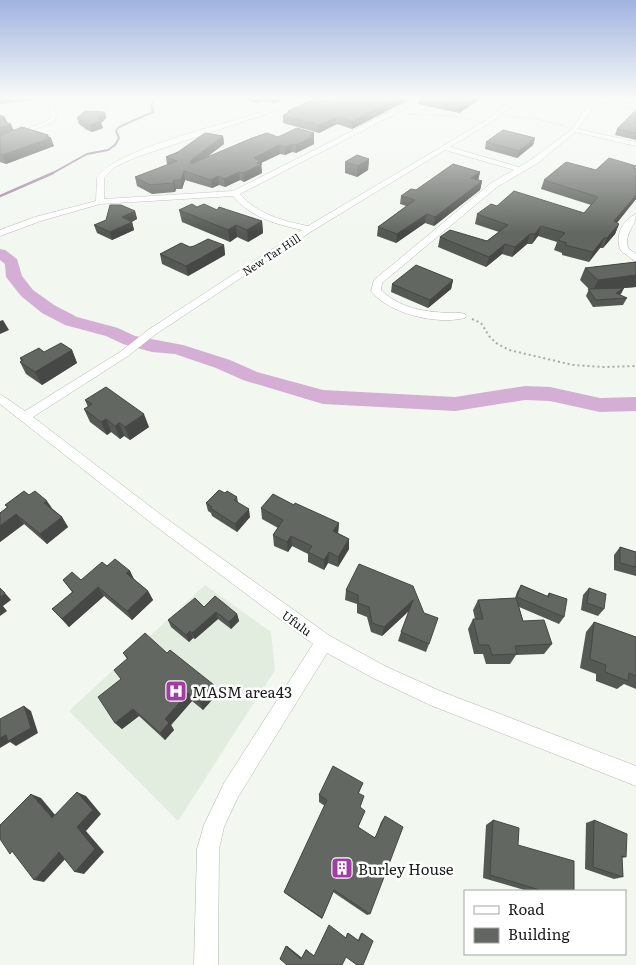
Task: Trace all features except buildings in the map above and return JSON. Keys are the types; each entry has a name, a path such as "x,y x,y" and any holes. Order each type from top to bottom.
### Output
{"street":[{"path":"100,202 100,182 103,174 124,160 174,142"},
{"path":"0,233 38,219 100,202 235,193 338,142"},
{"name":"New Tar Hill","path":"25,416 124,354 152,332 309,229 455,142"},
{"path":"461,316 430,315 399,307 380,296 376,291 377,282 494,185 535,161 559,142"},
{"path":"445,148 521,170"},
{"path":"235,193 245,206 253,212 309,229"},
{"path":"636,217 623,233 622,238 624,249 636,259"},
{"name":"Ufulu","path":"0,398 155,518 324,642 379,672 436,699 636,776"},
{"path":"206,965 208,849 214,825 230,790 324,642"}],"path":[{"path":"461,316 481,323 493,341 499,347 508,350 573,365 604,367 636,366"}],"shaded area":[{"name":"MASM area43","path":"205,585 271,632 275,670 178,821 69,711"}],"waterway":[{"path":"52,173 87,154 108,150 117,142"},
{"path":"0,196 52,173"},
{"path":"0,253 12,262 14,277 27,293 48,309 71,321 112,332 129,340 152,346 177,349 223,364 250,376 323,397 455,404 525,393 550,394 600,405 636,404"}],"place":[{"name":"MASM area43","path":"176,691"},
{"name":"Burley House","path":"342,868"}]}
